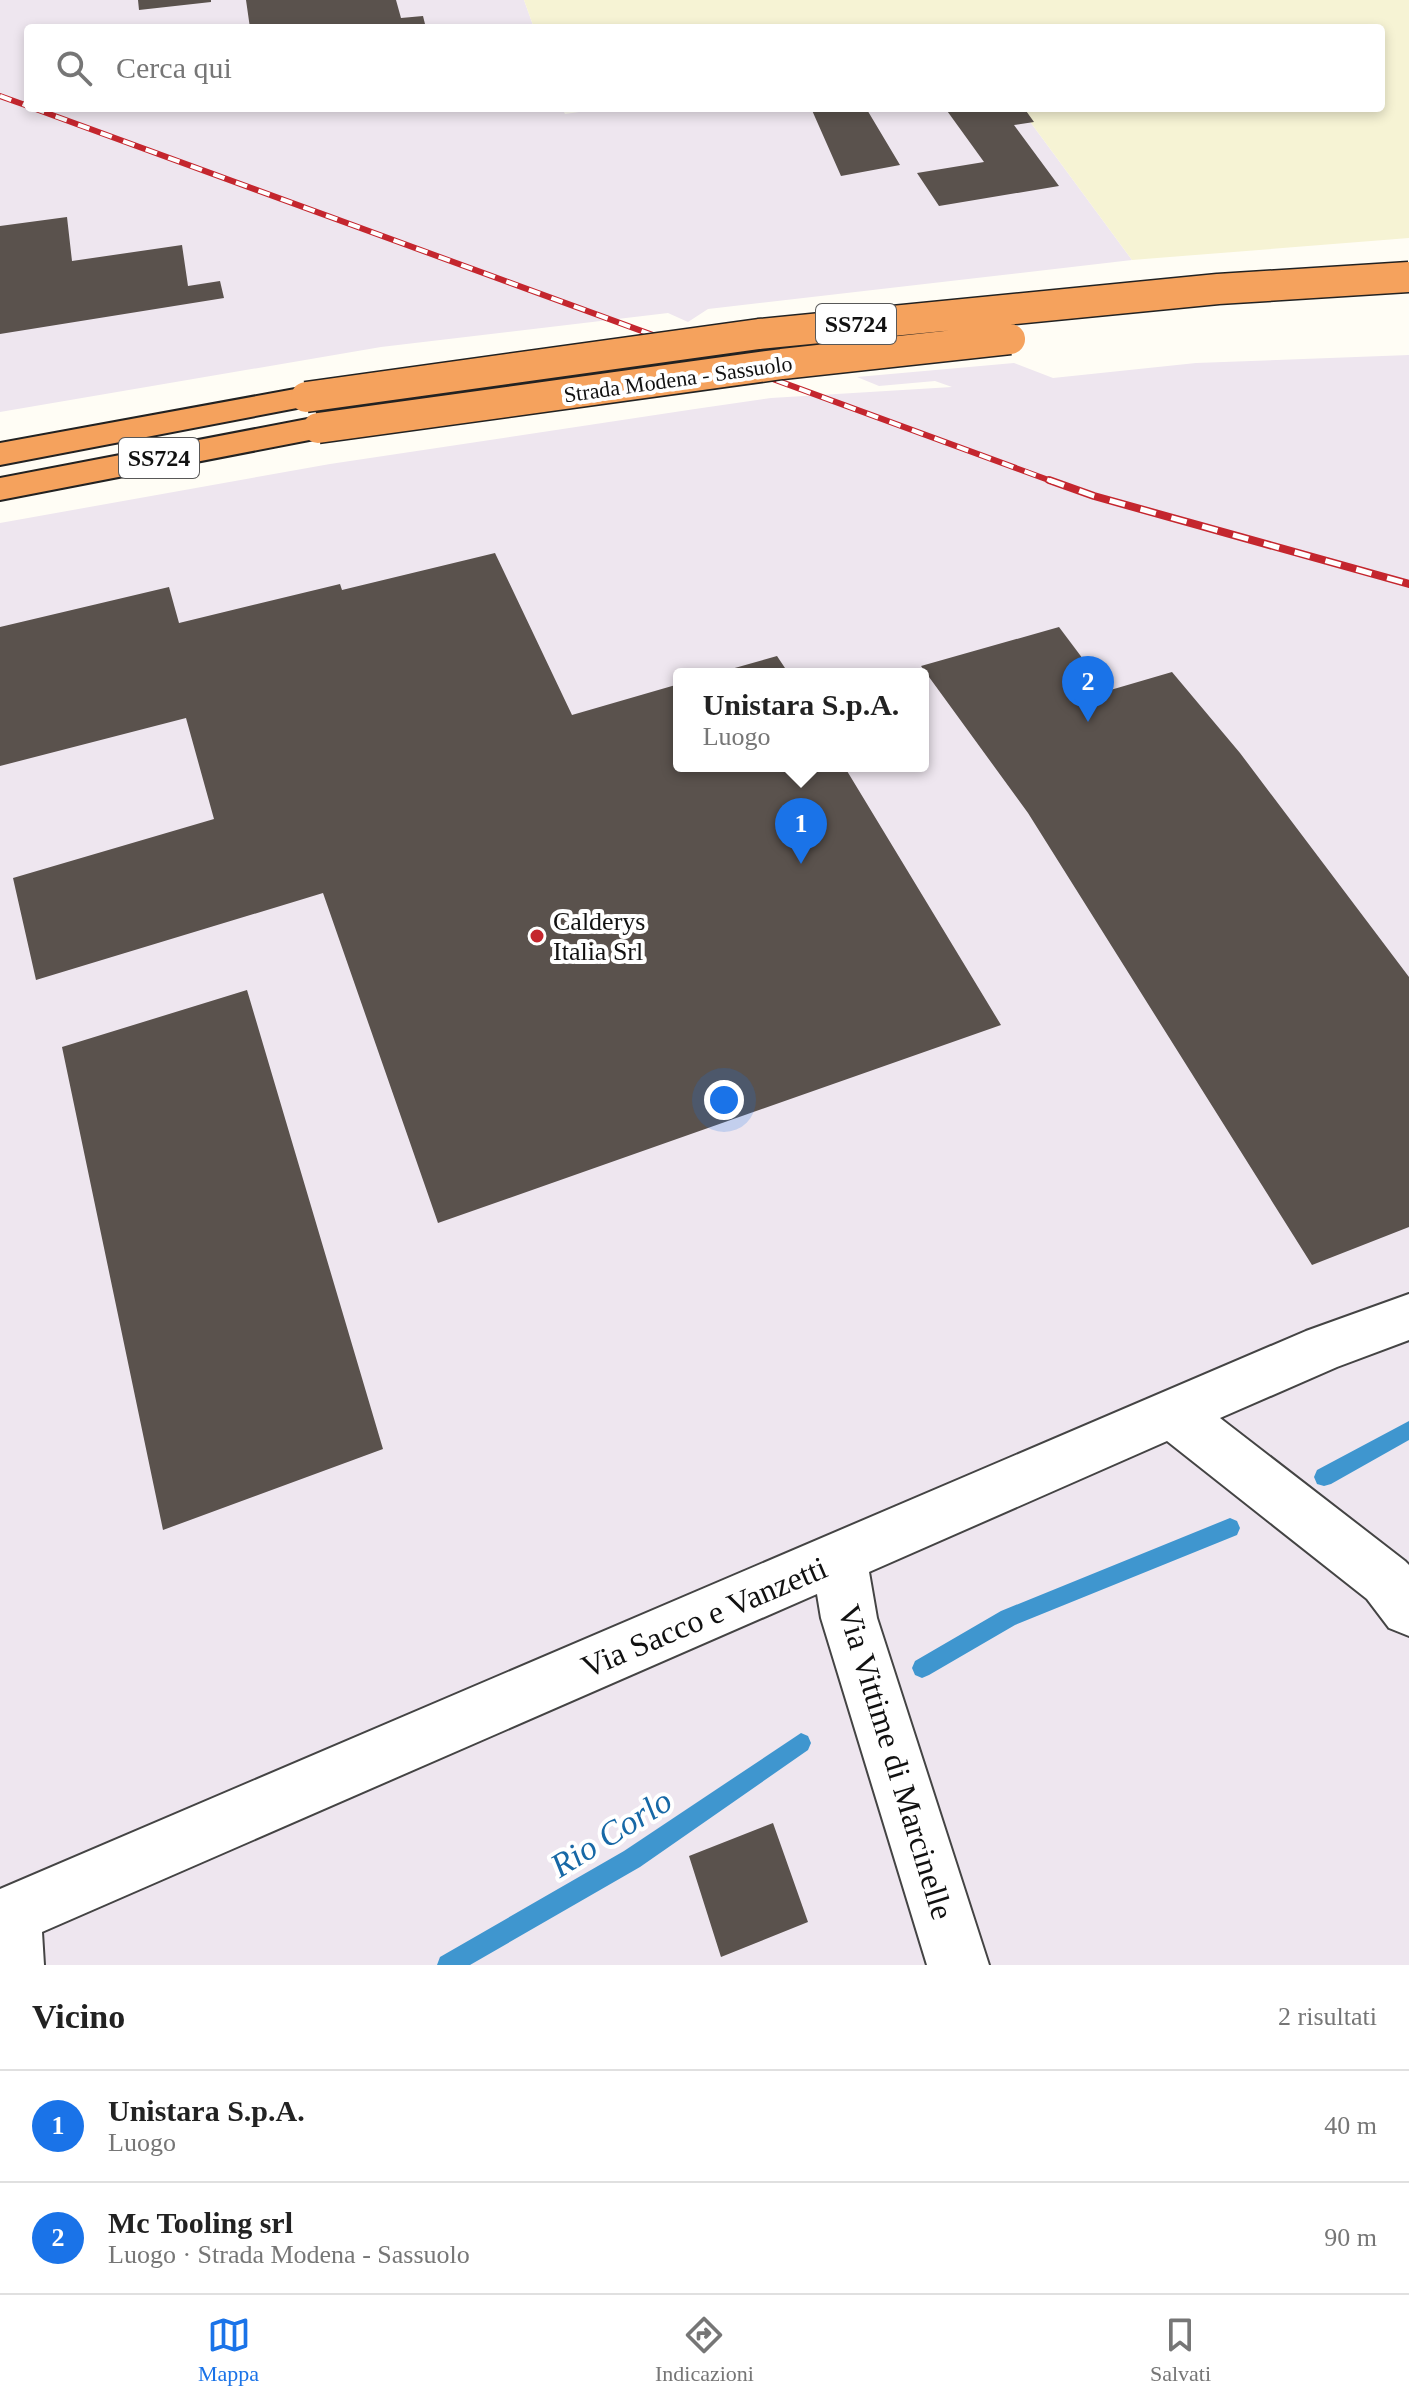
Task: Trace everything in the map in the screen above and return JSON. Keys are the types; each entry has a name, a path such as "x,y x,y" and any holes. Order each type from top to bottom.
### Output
{"highway":[{"name":"Strada Modena - Sassuolo","path":"0,489 312,412 759,334 1218,289 1409,277"},
{"name":"Strada Modena - Sassuolo","path":"0,454 312,412 1232,316 1409,305"}],"street":[{"name":"Via Sacco e Vanzetti","path":"8,1934 839,1558 1324,1348 1409,1317"},
{"path":"1173,1414 1386,1580 1409,1608"},
{"name":"Via Vittime di Marcinelle","path":"839,1558 849,1618 958,1965"}],"shaded area":[{"path":"0,0 524,0 533,24 24,24 24,112 1023,112 1132,260 708,309 688,322 668,313 381,347 0,412"},
{"path":"524,0 1409,0 1409,238 1132,260 1023,112 1385,112 1385,24 533,24"},
{"path":"1409,355 1409,1965 0,1965 0,523 330,464 771,398 952,387 935,381 879,386 857,377 1014,363 1053,378 1196,363"}],"building":[{"path":"138,0 211,0 211,2 139,10"},
{"path":"246,0 396,0 401,18 423,16 425,24 249,24"},
{"path":"813,112 868,112 900,165 841,176"},
{"path":"948,112 1027,112 1034,122 1014,125 1059,186 939,206 917,173 984,162"},
{"path":"67,217 72,261 182,245 188,286 220,281 224,298 0,334 0,226"},
{"path":"495,553 572,715 673,686 673,772 848,772 1001,1025 438,1223 323,893 36,980 13,878 214,819 186,718 0,766 0,627 169,587 179,623 340,584 342,590"},
{"path":"1059,627 1107,691 1172,672 1240,753 1409,977 1409,1227 1312,1265 1028,813 929,677 929,668 921,666"},
{"path":"777,656 785,668 735,668"},
{"path":"247,990 383,1449 163,1530 62,1047"},
{"path":"773,1823 808,1922 721,1957 689,1856"}],"waterway":[{"name":"Rio Corlo","path":"1324,1477 1409,1430"},
{"name":"Rio Corlo","path":"922,1668 1008,1618 1230,1528"},
{"name":"Rio Corlo","path":"448,1965 632,1859 801,1743"}],"railway":[{"path":"0,96 24,105"},
{"path":"44,112 1054,482"},
{"path":"1049,480 1094,496 1409,584"}],"place":[{"name":"Mc Tooling srl","path":"1088,722"},
{"name":"Unistara S.p.A.","path":"801,864"},
{"name":"Calderys Italia Srl","path":"537,936"}]}
